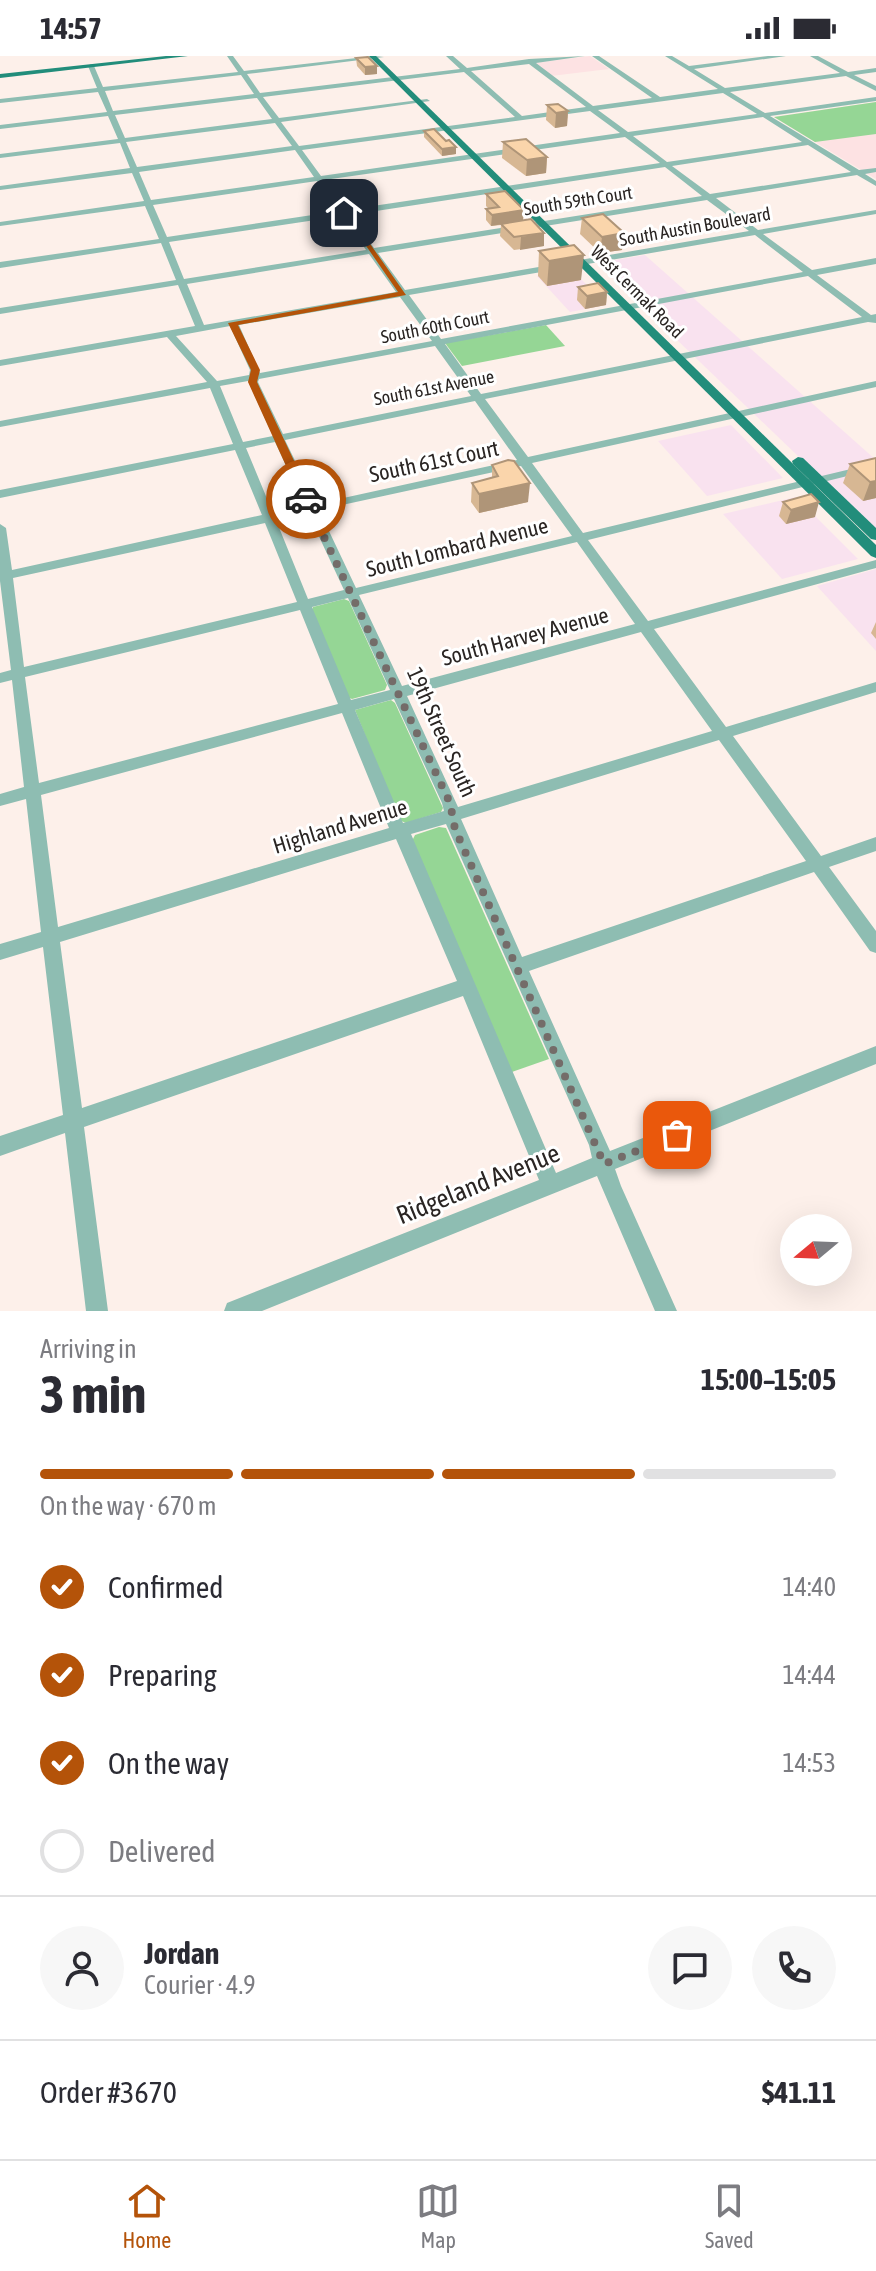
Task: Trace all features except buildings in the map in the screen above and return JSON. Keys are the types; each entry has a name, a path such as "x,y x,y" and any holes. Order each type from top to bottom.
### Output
{"main road":[{"path":"0,76 91,66 123,59 185,56"},
{"name":"West Cermak Road","path":"377,57 812,482 876,553"},
{"name":"West Cermak Road","path":"812,482 876,536"}],"street":[{"path":"230,56 876,945"},
{"path":"449,56 521,118"},
{"path":"522,56 874,320"},
{"path":"0,127 582,56"},
{"path":"595,56 658,99"},
{"path":"668,56 876,184"},
{"path":"688,68 783,56"},
{"path":"813,56 876,89"},
{"path":"0,101 377,57"},
{"path":"91,66 201,329"},
{"path":"0,188 876,70"},
{"path":"0,224 876,99"},
{"path":"0,156 423,102"},
{"path":"0,265 809,143"},
{"name":"South 59th Court","path":"0,311 876,170"},
{"name":"South Austin Boulevard","path":"0,363 876,212"},
{"name":"South 60th Court","path":"0,424 876,261"},
{"name":"South 61st Avenue","path":"0,494 874,320"},
{"name":"19th Street South","path":"233,323 255,370 252,377 278,438 453,815 455,829 666,1311"},
{"path":"169,334 214,384 346,707 408,843 551,1185"},
{"name":"South 61st Court","path":"3,577 876,384"},
{"name":"South Lombard Avenue","path":"9,676 876,466"},
{"path":"0,528 9,676 32,791 97,1311"},
{"name":"South Harvey Avenue","path":"0,800 876,564"},
{"name":"Highland Avenue","path":"0,952 876,687"},
{"path":"518,967 876,844"},
{"path":"0,1146 467,986"},
{"name":"Ridgeland Avenue","path":"235,1311 876,1055"}],"shaded area":[{"path":"590,56 609,69 551,76 534,63"},
{"path":"876,102 876,179 774,117"},
{"path":"645,255 876,460 876,531 597,263"},
{"path":"572,270 607,305 570,312 537,276"},
{"path":"731,425 783,478 707,496 658,441"},
{"path":"796,497 858,559 782,579 723,514"},
{"path":"876,569 876,651 817,586"}],"green space":[{"path":"876,102 876,134 815,142 774,117"},
{"path":"546,325 565,346 462,366 445,343"},
{"path":"344,599 349,601 387,685 385,690 352,699 347,697 312,610 313,607"},
{"path":"391,700 443,808 441,812 406,823 399,820 355,710"},
{"path":"439,827 446,828 549,1059 509,1073 412,841 415,835"}],"way so far":[{"path":"306,499 450,803 455,829 598,1144 604,1164 677,1135"}],"route":[{"path":"306,499 253,382 255,370 233,323 403,294 344,213"}]}
